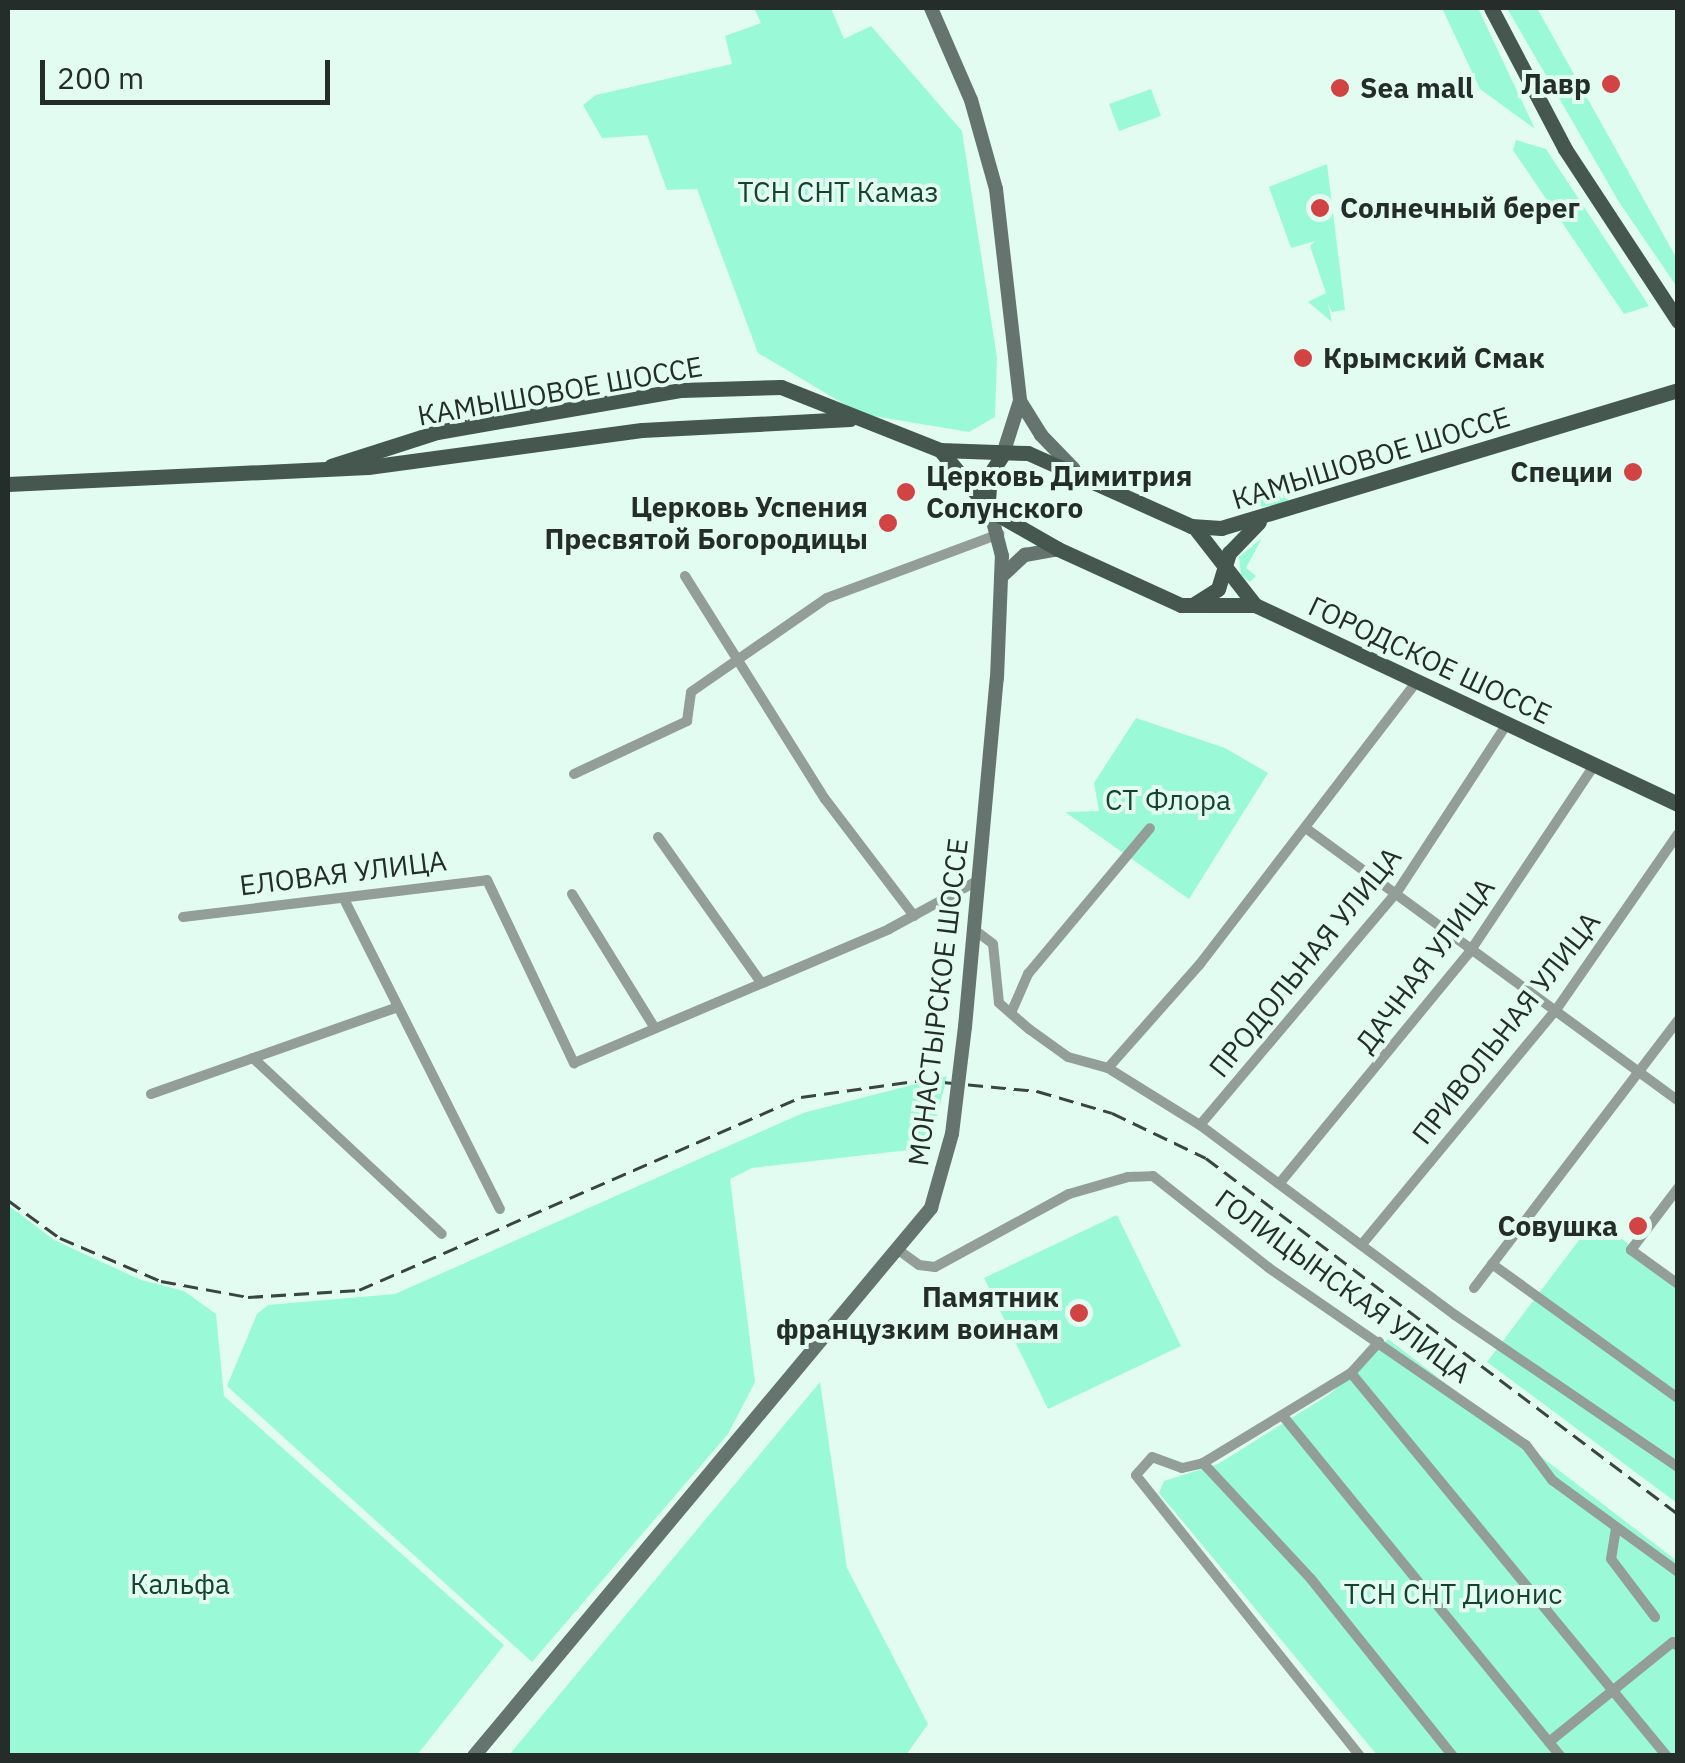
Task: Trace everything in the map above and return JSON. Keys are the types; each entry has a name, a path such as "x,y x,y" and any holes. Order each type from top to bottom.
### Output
{"main road":[{"path":"931,8 963,77 990,162 1020,401 1040,435 1074,469"},
{"path":"1492,8 1565,149 1678,320"},
{"name":"КАМЫШОВОЕ ШОССЕ","path":"331,466 437,432 681,390 781,387 940,450 1028,453 1074,469 1192,526 1259,522 1678,390"},
{"path":"990,510 990,474 1004,454 1020,401"},
{"name":"КАМЫШОВОЕ ШОССЕ","path":"8,484 437,459 642,430 854,419"},
{"path":"940,450 990,510 1058,549 1189,606 1255,605"},
{"name":"МОНАСТЫРСКОЕ ШОССЕ","path":"474,1756 931,1208 952,1134 976,931 1001,578 999,534 990,510"},
{"path":"1189,606 1218,589 1223,565 1259,522"},
{"name":"ГОРОДСКОЕ ШОССЕ","path":"1192,526 1207,536 1223,565 1255,605 1678,804"},
{"path":"1001,578 1026,556 1058,549"}],"street":[{"path":"574,774 686,721 692,692 827,598 999,534"},
{"path":"685,576 824,799 914,916"},
{"path":"1108,1068 1307,828 1416,683"},
{"name":"ПРОДОЛЬНАЯ УЛИЦА","path":"1200,1125 1397,892 1506,724"},
{"name":"ДАЧНАЯ УЛИЦА","path":"1280,1184 1472,948 1595,764"},
{"path":"1012,1014 1028,974 1150,828"},
{"path":"1307,828 1678,1101"},
{"name":"ПРИВОЛЬНАЯ УЛИЦА","path":"1363,1243 1556,1010 1678,834"},
{"path":"658,836 760,981"},
{"name":"ЕЛОВАЯ УЛИЦА","path":"182,917 487,880 574,1063 654,1026"},
{"path":"572,894 654,1026 914,916 979,880"},
{"path":"344,899 500,1208"},
{"path":"976,931 993,944 993,981 999,1003 1068,1057 1108,1068 1200,1125 1455,1315 1678,1467"},
{"path":"151,1094 398,1007"},
{"path":"1474,1288 1678,1020"},
{"path":"253,1058 442,1234"},
{"name":"ГОЛИЦЫНСКАЯ УЛИЦА","path":"898,1248 919,1265 935,1266 1068,1194 1128,1176 1152,1176 1526,1444 1552,1480 1678,1572"},
{"path":"1678,1188 1630,1250 1678,1284"},
{"path":"1492,1264 1678,1398"},
{"path":"1360,1756 1136,1481 1138,1468 1152,1457 1182,1468 1203,1463 1351,1374 1379,1342"},
{"path":"1351,1374 1666,1756"},
{"path":"1283,1416 1560,1756"},
{"path":"1203,1463 1299,1565 1454,1756"},
{"path":"1616,1528 1610,1560 1655,1616"},
{"path":"1549,1742 1612,1689 1676,1644"}],"green space":[{"name":"ТСН СНТ Камаз","path":"754,8 831,8 844,39 871,26 962,131 997,358 995,417 969,432 861,414 758,353 697,189 667,190 647,135 602,138 583,105 596,95 732,64 725,36 761,23"},
{"path":"1442,8 1478,8 1535,129 1480,89"},
{"path":"1507,8 1537,8 1677,259 1677,287 1619,202"},
{"path":"1151,89 1161,116 1119,131 1109,104"},
{"path":"1516,140 1546,149 1649,306 1624,314 1513,150"},
{"path":"1327,164 1345,310 1332,312 1328,304 1332,322 1308,302 1326,293 1310,246 1315,241 1291,248 1269,187"},
{"path":"1274,486 1284,489 1289,503 1262,507 1254,495"},
{"path":"1262,538 1246,568 1256,576 1250,582 1241,575 1239,557"},
{"name":"СТ Флора","path":"1136,718 1225,748 1268,773 1189,899 1065,812 1099,811 1094,783"},
{"path":"947,1076 928,1153 910,1141 909,1150 752,1168 730,1179 755,1382 728,1434 532,1662 227,1386 257,1314 268,1305 395,1294 803,1113"},
{"name":"Кальфа","path":"8,1205 54,1240 141,1280 184,1291 216,1314 224,1396 504,1645 417,1755 8,1755"},
{"path":"1117,1215 1181,1346 1048,1409 984,1278"},
{"path":"1595,1219 1677,1280 1677,1503 1487,1362"},
{"name":"ТСН СНТ Дионис","path":"1388,1339 1677,1561 1677,1755 1377,1755 1159,1493 1164,1481 1218,1464 1330,1394"},
{"path":"820,1382 847,1568 928,1724 906,1755 509,1755"}],"railway":[{"path":"8,1200 60,1238 161,1281 248,1297 359,1290 801,1097 922,1080 1037,1091 1112,1113 1206,1158 1678,1514"}],"place":[{"name":"Лавр","path":"1611,84"},
{"name":"Sea mall","path":"1340,88"},
{"name":"Солнечный берег","path":"1320,208"},
{"name":"Крымский Смак","path":"1303,358"},
{"name":"Специи","path":"1633,472"},
{"name":"Церковь Димитрия Солунского","path":"906,492"},
{"name":"Церковь Успения Пресвятой Богородицы","path":"888,523"},
{"name":"Совушка","path":"1638,1226"},
{"name":"Памятник французким воинам","path":"1079,1313"}]}
